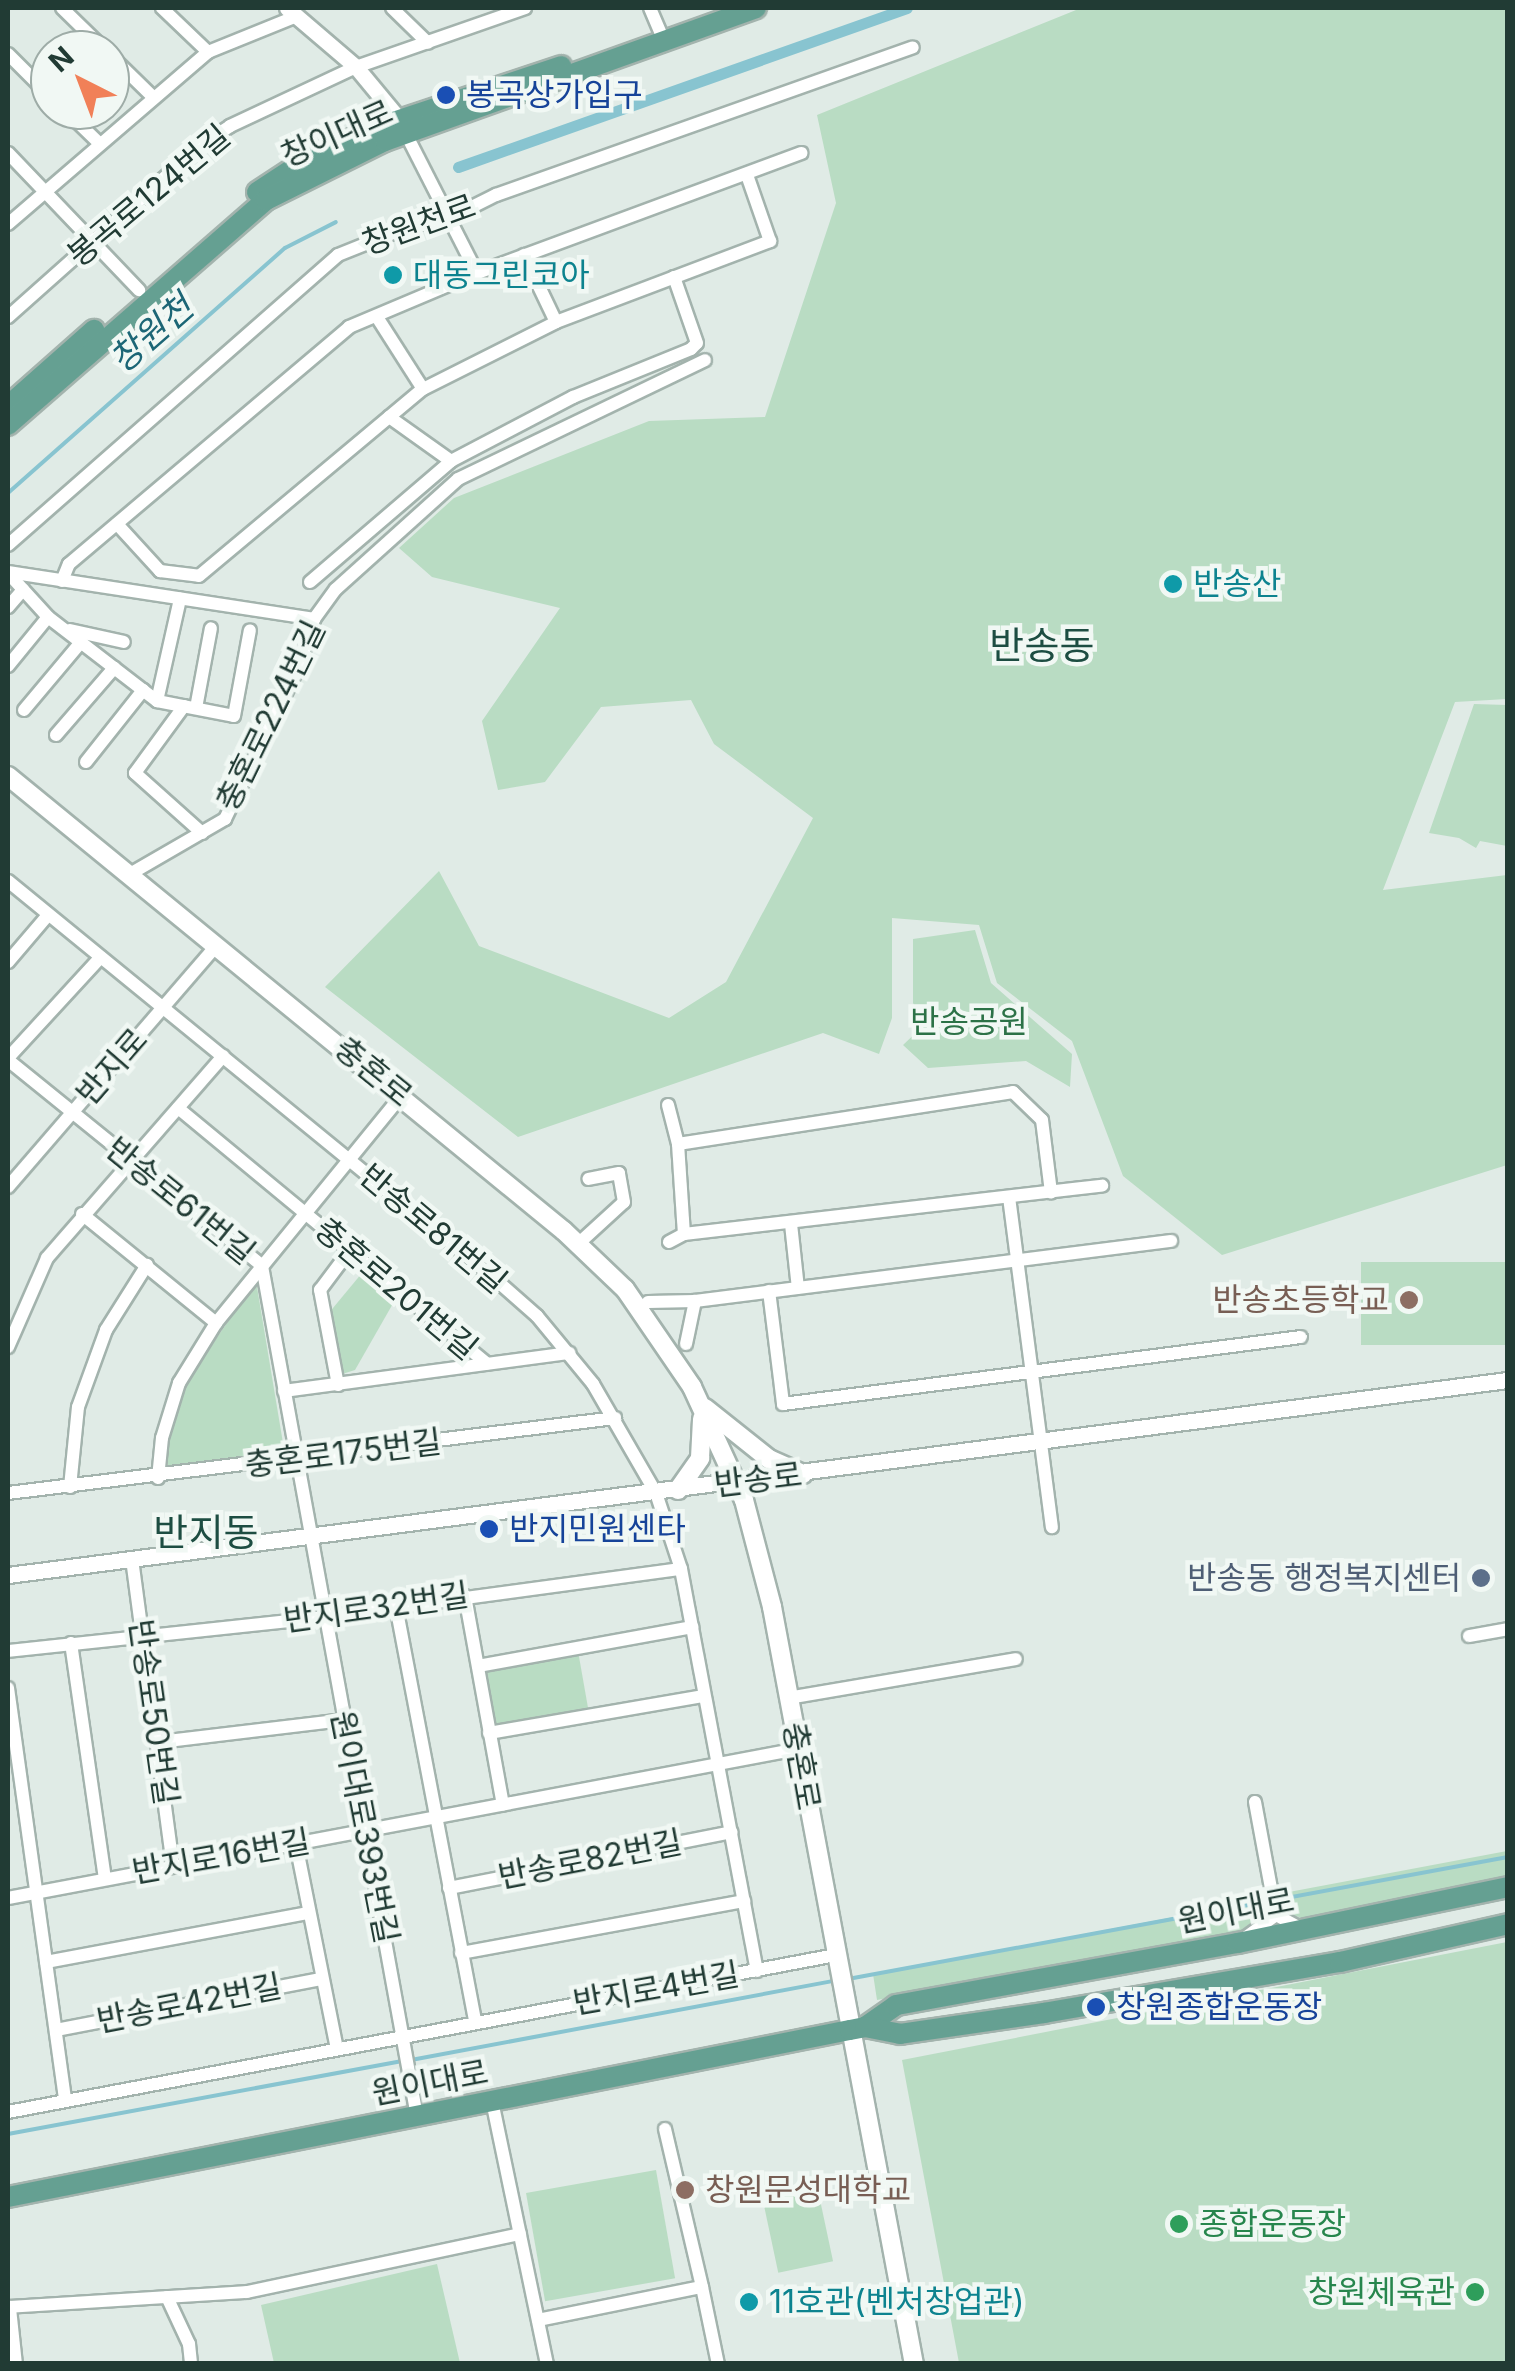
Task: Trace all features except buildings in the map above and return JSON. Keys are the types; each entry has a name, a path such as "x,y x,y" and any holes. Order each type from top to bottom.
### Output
{"main road":[{"name":"창이대로","path":"8,406 249,197 312,156 723,8"},
{"name":"창이대로","path":"8,425 266,200 403,126 483,110 756,8"},
{"name":"충혼로","path":"8,776 402,1094 625,1289 700,1404 738,1482 772,1608 837,1958 858,2029"},
{"name":"충혼로","path":"700,1404 769,1459 803,1474"},
{"path":"678,1490 690,1478 704,1446 700,1404"},
{"name":"원이대로","path":"858,2029 896,2004 1238,1943 1508,1887"},
{"name":"원이대로","path":"8,2197 858,2029 900,2034 1044,2013 1340,1962 1508,1924"},
{"path":"858,2029 914,2364"}],"street":[{"path":"62,8 85,30"},
{"path":"162,8 208,52"},
{"path":"392,8 428,43"},
{"name":"봉곡로124번길","path":"8,317 216,135 356,67 525,8"},
{"path":"650,8 660,32"},
{"path":"8,224 152,96 208,52 292,12 356,67 403,126 444,216 477,272"},
{"name":"창원천로","path":"8,545 324,264 413,224 914,47"},
{"path":"8,54 30,76"},
{"path":"130,74 152,96"},
{"path":"85,130 98,143"},
{"path":"8,153 138,290"},
{"path":"62,581 70,564 348,327 477,272 801,154"},
{"path":"116,524 160,571 198,576 423,388 556,322 770,241 747,175"},
{"path":"524,255 556,322"},
{"path":"310,582 451,462 573,398 690,350 698,343 674,277"},
{"path":"377,317 423,388"},
{"name":"충혼로224번길","path":"130,874 225,819 300,664 314,620 336,589 458,479 705,360"},
{"path":"389,416 451,462"},
{"path":"8,573 314,620"},
{"path":"8,573 48,618 157,701 234,716 250,630"},
{"path":"8,608 23,590"},
{"path":"157,701 180,599"},
{"path":"8,666 48,618"},
{"path":"202,833 134,773 190,707 211,628"},
{"path":"63,629 124,642"},
{"path":"24,710 81,642"},
{"path":"56,735 114,668"},
{"path":"86,762 143,690"},
{"name":"반송로81번길","path":"8,881 537,1316 615,1418 656,1493"},
{"path":"8,962 48,914"},
{"name":"반지로","path":"8,1188 216,946"},
{"path":"8,1059 101,957"},
{"path":"8,1346 47,1258 222,1056"},
{"name":"반송로61번길","path":"8,1059 262,1266 311,1537"},
{"path":"678,1144 1014,1092 1042,1120 1051,1192"},
{"name":"충혼로201번길","path":"158,1478 162,1438 179,1383 216,1323 402,1094"},
{"path":"668,1105 678,1144 684,1234"},
{"name":"충혼로201번길","path":"178,1108 488,1364"},
{"path":"578,1244 624,1202 619,1173 589,1178"},
{"path":"669,1242 684,1234 1102,1186"},
{"path":"1009,1198 1052,1527"},
{"path":"82,1214 216,1323"},
{"path":"790,1224 798,1288"},
{"path":"648,1302 694,1301 1171,1241"},
{"path":"338,1385 320,1290 350,1250"},
{"path":"70,1487 78,1407 106,1330 147,1265"},
{"path":"769,1291 783,1404 1301,1337"},
{"path":"686,1344 694,1301"},
{"path":"284,1392 569,1353"},
{"name":"반송로","path":"8,1575 1508,1380"},
{"name":"충혼로175번길","path":"8,1493 158,1478 615,1418"},
{"path":"656,1493 681,1570 757,1971"},
{"name":"원이대로393번길","path":"311,1537 418,2116"},
{"name":"반송로50번길","path":"132,1558 173,1866"},
{"name":"반지로32번길","path":"8,1651 325,1618 465,1596 681,1570"},
{"path":"465,1596 504,1805"},
{"path":"396,1606 475,2021"},
{"path":"478,1666 692,1627"},
{"path":"1469,1636 1508,1629"},
{"path":"71,1643 105,1878"},
{"path":"788,1698 1016,1659"},
{"name":"반송로42번길","path":"8,1688 64,2098"},
{"path":"489,1733 704,1696"},
{"path":"158,1742 343,1720"},
{"name":"반지로16번길","path":"8,1898 797,1749"},
{"path":"1255,1802 1276,1915"},
{"name":"반송로82번길","path":"449,1888 731,1832"},
{"path":"296,1844 336,2048"},
{"name":"반송로82번길","path":"461,1954 744,1901"},
{"name":"반송로42번길","path":"46,1962 308,1912"},
{"path":"1276,1915 1302,1929"},
{"path":"1238,1943 1276,1915"},
{"name":"반지로4번길","path":"8,2112 405,2034 837,1958"},
{"name":"반송로42번길","path":"56,2030 322,1979"},
{"path":"492,2102 547,2364"},
{"path":"665,2129 718,2364"},
{"path":"14,2364 8,2308 247,2292 520,2234"},
{"path":"538,2320 702,2287"},
{"path":"167,2297 189,2344 192,2364"}],"green space":[{"path":"1081,8 1507,8 1507,699 1455,702 1383,890 1507,875 1507,1165 1222,1255 1123,1176 1072,1041 997,983 979,925 892,918 892,1018 879,1054 823,1033 518,1137 325,987 439,871 479,946 669,1018 726,982 813,818 714,744 691,700 601,707 545,782 498,790 482,721 560,608 432,577 399,548 454,498 649,421 765,417 836,203 817,115"},
{"path":"1474,704 1507,705 1507,846 1480,841 1476,848 1459,838 1429,833"},
{"name":"반송공원","path":"975,930 991,983 1072,1054 1070,1087 1026,1061 928,1068 903,1045 925,1024 913,1003 913,939"},
{"path":"1361,1262 1507,1262 1507,1345 1361,1345"},
{"path":"367,1267 399,1293 355,1370 339,1375 328,1314"},
{"path":"256,1281 285,1455 168,1470 168,1438 182,1388"},
{"path":"578,1651 588,1710 491,1727 481,1668"},
{"path":"1507,1851 1507,1880 1307,1919 1291,1915 1289,1892"},
{"path":"1258,1901 1265,1917 1259,1927 877,2000 873,1974"},
{"path":"1507,1942 1507,2363 959,2363 902,2060"},
{"path":"656,2170 675,2278 545,2301 526,2193"},
{"path":"816,2181 833,2261 778,2273 761,2193"},
{"path":"437,2264 460,2363 274,2363 261,2305"}],"waterway":[{"path":"458,167 907,8"},
{"name":"창원천","path":"8,493 285,248 336,222"},
{"path":"848,1979 1508,1857"},
{"path":"411,2060 834,1981"},
{"path":"8,2134 402,2061"}],"place":[{"name":"봉곡상가입구","path":"446,95"},
{"name":"대동그린코아","path":"393,275"},
{"name":"반송산","path":"1173,584"},
{"name":"반송초등학교","path":"1409,1300"},
{"name":"반지민원센타","path":"489,1529"},
{"name":"반송동 행정복지센터","path":"1481,1578"},
{"name":"창원종합운동장","path":"1096,2007"},
{"name":"창원문성대학교","path":"685,2190"},
{"name":"종합운동장","path":"1179,2224"},
{"name":"창원체육관","path":"1475,2292"},
{"name":"11호관(벤처창업관)","path":"749,2302"}],"district":[{"name":"반송동","path":"1042,646"},
{"name":"반지동","path":"206,1533"}]}
